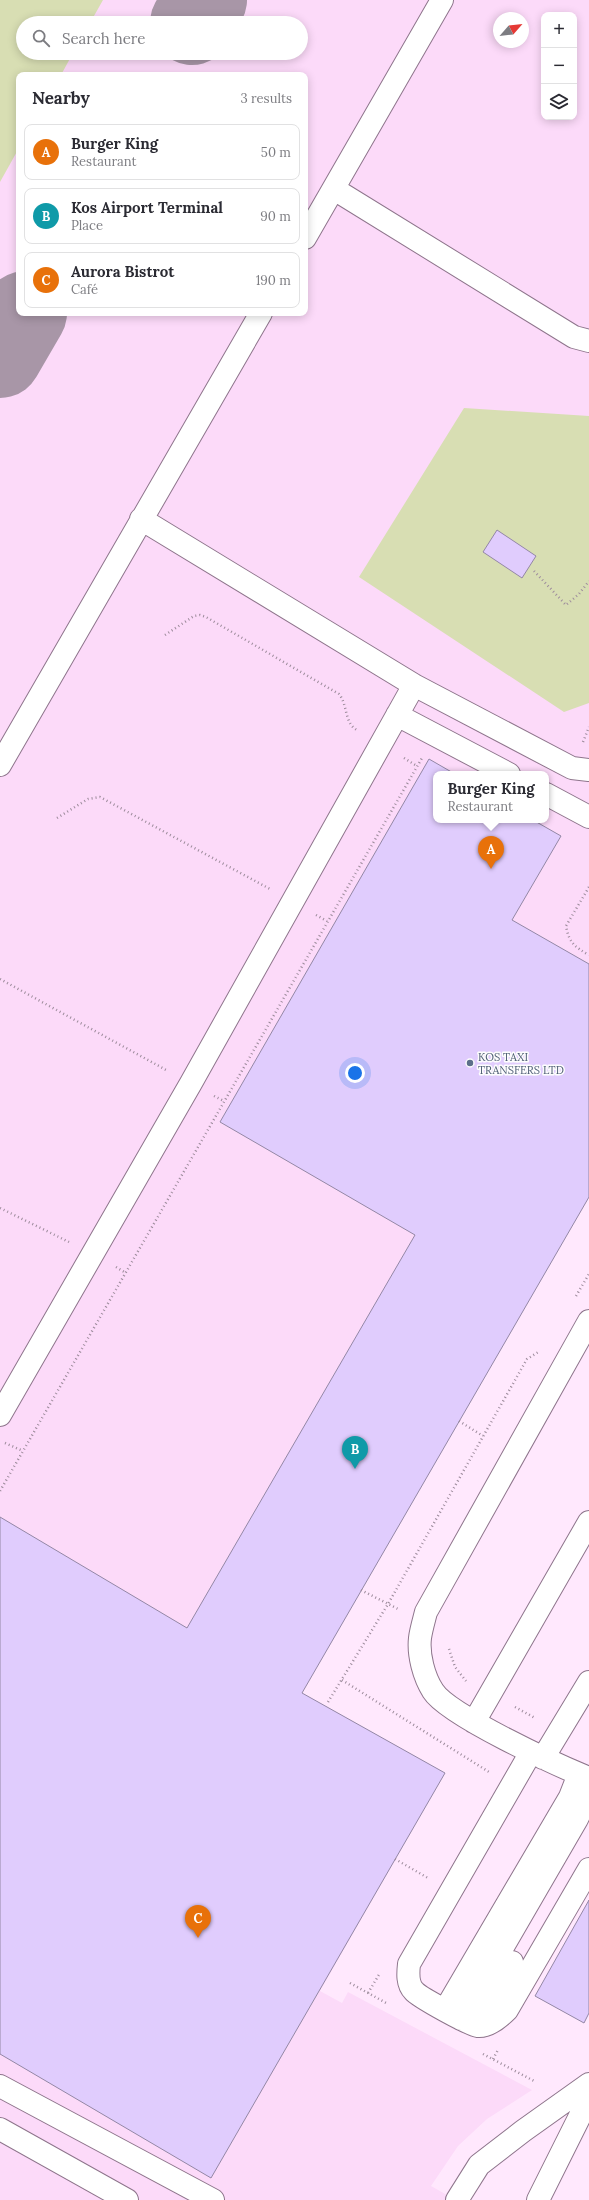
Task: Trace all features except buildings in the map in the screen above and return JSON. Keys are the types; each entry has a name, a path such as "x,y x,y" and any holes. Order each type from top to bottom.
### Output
{"street":[{"path":"308,233 442,0"},
{"path":"334,189 574,337 589,341"},
{"path":"0,765 259,316"},
{"path":"141,519 414,685 572,768 589,770"},
{"path":"0,1415 191,1083 414,685"},
{"path":"397,715 503,771"},
{"path":"549,796 589,817"},
{"path":"461,2018 570,1797 584,1776 537,1755 474,1722 452,1708 433,1692 422,1666 420,1639 426,1612 589,1322"},
{"path":"474,1722 589,1522"},
{"path":"589,1682 537,1755 512,1786 409,1964 408,1978 414,1991 461,2018 495,2021 507,2010 589,1869"},
{"path":"461,2018 577,1819 589,1795"},
{"path":"461,2018 496,1989 589,1828"},
{"path":"457,2200 479,2165 523,2131 589,2084"},
{"path":"0,2086 213,2200"},
{"path":"538,2200 589,2098"},
{"path":"0,2129 127,2200"}],"path":[{"path":"534,571 566,605 579,594 589,581"},
{"path":"165,635 194,616 206,616 339,694 343,699 350,724 418,766"},
{"path":"0,1491 435,735"},
{"path":"57,818 88,799 100,798 293,901 328,922"},
{"path":"589,887 566,926 568,937 573,945 589,955"},
{"path":"0,979 224,1101"},
{"path":"0,1208 92,1254 126,1273"},
{"path":"574,1300 589,1274"},
{"path":"328,1702 527,1359 544,1350"},
{"path":"459,1421 483,1436"},
{"path":"0,1440 23,1451"},
{"path":"342,1680 512,1786"},
{"path":"395,1859 434,1881"}],"shaded area":[{"path":"0,0 589,0 589,1197 302,1693 445,1773 320,1991 342,2003 348,1992 532,2090 487,2119 458,2146 431,2186 456,2200 0,2200"}],"green space":[{"path":"0,0 103,0 94,16 16,16 16,60 69,60 63,72 16,72 16,153 0,182"},
{"path":"464,408 589,416 589,703 564,712 359,577"}],"taxiway":[{"path":"196,16 205,0"},
{"path":"0,356 23,316"}],"place":[{"name":"Burger King","path":"491,869"},
{"name":"KOS TAXI TRANSFERS LTD","path":"470,1063"},
{"name":"Kos Airport Terminal","path":"355,1469"},
{"name":"Aurora Bistrot","path":"198,1938"}]}
